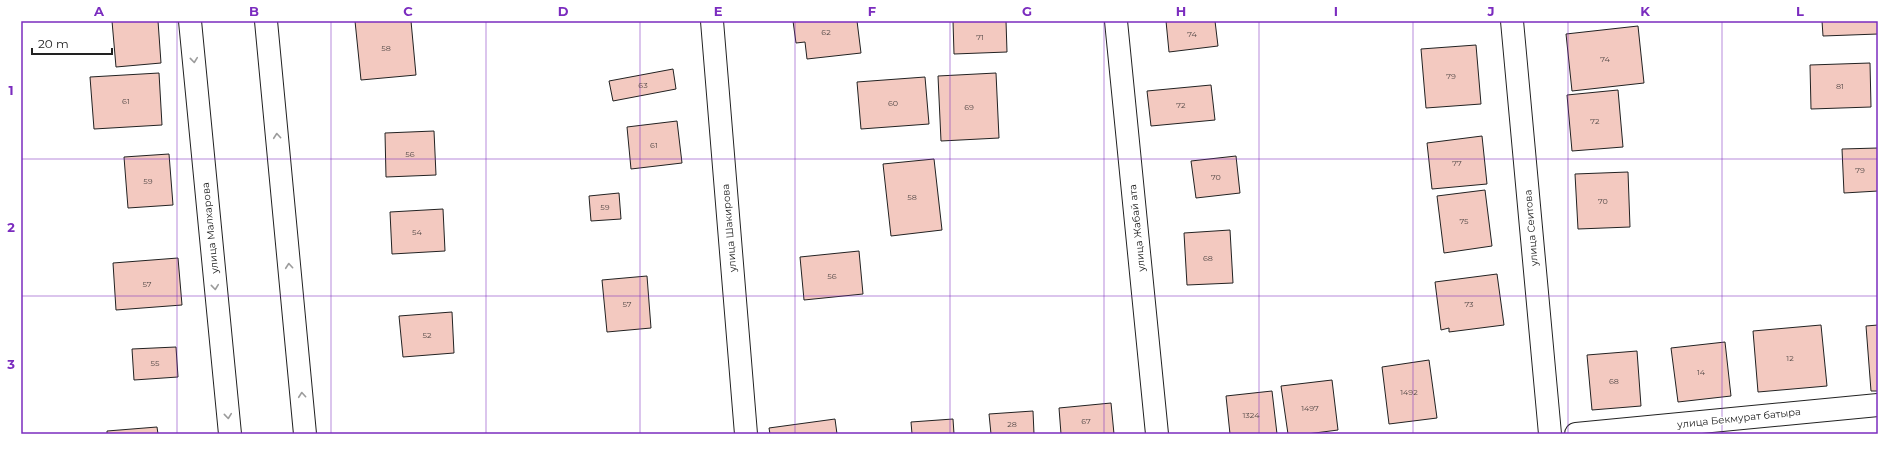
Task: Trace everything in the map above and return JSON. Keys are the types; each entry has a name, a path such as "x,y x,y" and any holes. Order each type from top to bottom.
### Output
{"street":[{"name":"улица Малхарова","path":"190,21 230,434"},
{"path":"266,21 306,434"},
{"name":"улица Шакирова","path":"712,21 746,434"},
{"name":"улица Жабай ата","path":"1116,21 1157,434"},
{"name":"улица Сеитова","path":"1512,21 1550,434"},
{"name":"улица Бекмурат батыра","path":"1576,434 1878,405"}],"building":[{"path":"112,21 158,21 161,63 116,67"},
{"path":"355,21 411,21 416,75 361,80"},
{"path":"793,21 857,21 861,53 807,59 805,42 796,43"},
{"path":"953,21 1006,21 1007,52 954,54"},
{"path":"1166,21 1215,21 1218,46 1169,52"},
{"path":"1822,21 1878,21 1878,34 1823,36"},
{"path":"1638,26 1644,83 1572,91 1566,34"},
{"path":"1476,45 1481,104 1426,108 1421,49"},
{"path":"1870,63 1871,107 1811,109 1810,65"},
{"path":"673,69 676,89 613,101 609,81"},
{"path":"159,73 162,125 94,129 90,77"},
{"path":"996,73 999,138 941,141 938,76"},
{"path":"925,77 929,124 861,129 857,82"},
{"path":"1211,85 1215,120 1151,126 1147,91"},
{"path":"1618,90 1623,147 1572,151 1567,95"},
{"path":"677,121 682,163 631,169 627,127"},
{"path":"434,131 436,175 386,177 385,133"},
{"path":"1482,136 1487,184 1432,189 1427,143"},
{"path":"1878,148 1878,191 1844,193 1842,149"},
{"path":"169,154 173,205 128,208 124,157"},
{"path":"1236,156 1240,193 1196,198 1191,161"},
{"path":"934,159 942,230 891,236 883,164"},
{"path":"1628,172 1630,227 1578,229 1575,174"},
{"path":"1485,190 1492,246 1444,253 1437,196"},
{"path":"619,193 621,219 591,221 589,196"},
{"path":"443,209 445,251 392,254 390,212"},
{"path":"1230,230 1233,283 1187,285 1184,233"},
{"path":"859,251 863,294 804,300 800,257"},
{"path":"178,258 182,305 116,310 113,263"},
{"path":"1497,274 1504,325 1449,332 1449,328 1441,330 1435,282"},
{"path":"647,276 651,328 607,332 602,280"},
{"path":"452,312 454,353 403,357 399,316"},
{"path":"1821,325 1827,386 1758,392 1753,331"},
{"path":"1878,325 1878,391 1871,391 1866,326"},
{"path":"1725,342 1731,396 1678,402 1671,348"},
{"path":"176,347 178,377 134,380 132,349"},
{"path":"1637,351 1641,406 1592,410 1587,355"},
{"path":"1429,360 1437,418 1389,424 1382,367"},
{"path":"1332,380 1338,430 1307,434 1288,434 1281,386"},
{"path":"1272,391 1277,434 1230,434 1226,396"},
{"path":"1111,403 1114,434 1061,434 1059,408"},
{"path":"1033,411 1034,434 991,434 989,414"},
{"path":"835,419 837,434 770,434 769,428"},
{"path":"953,419 954,434 912,434 911,422"},
{"path":"157,427 158,434 107,434 107,431"}]}
